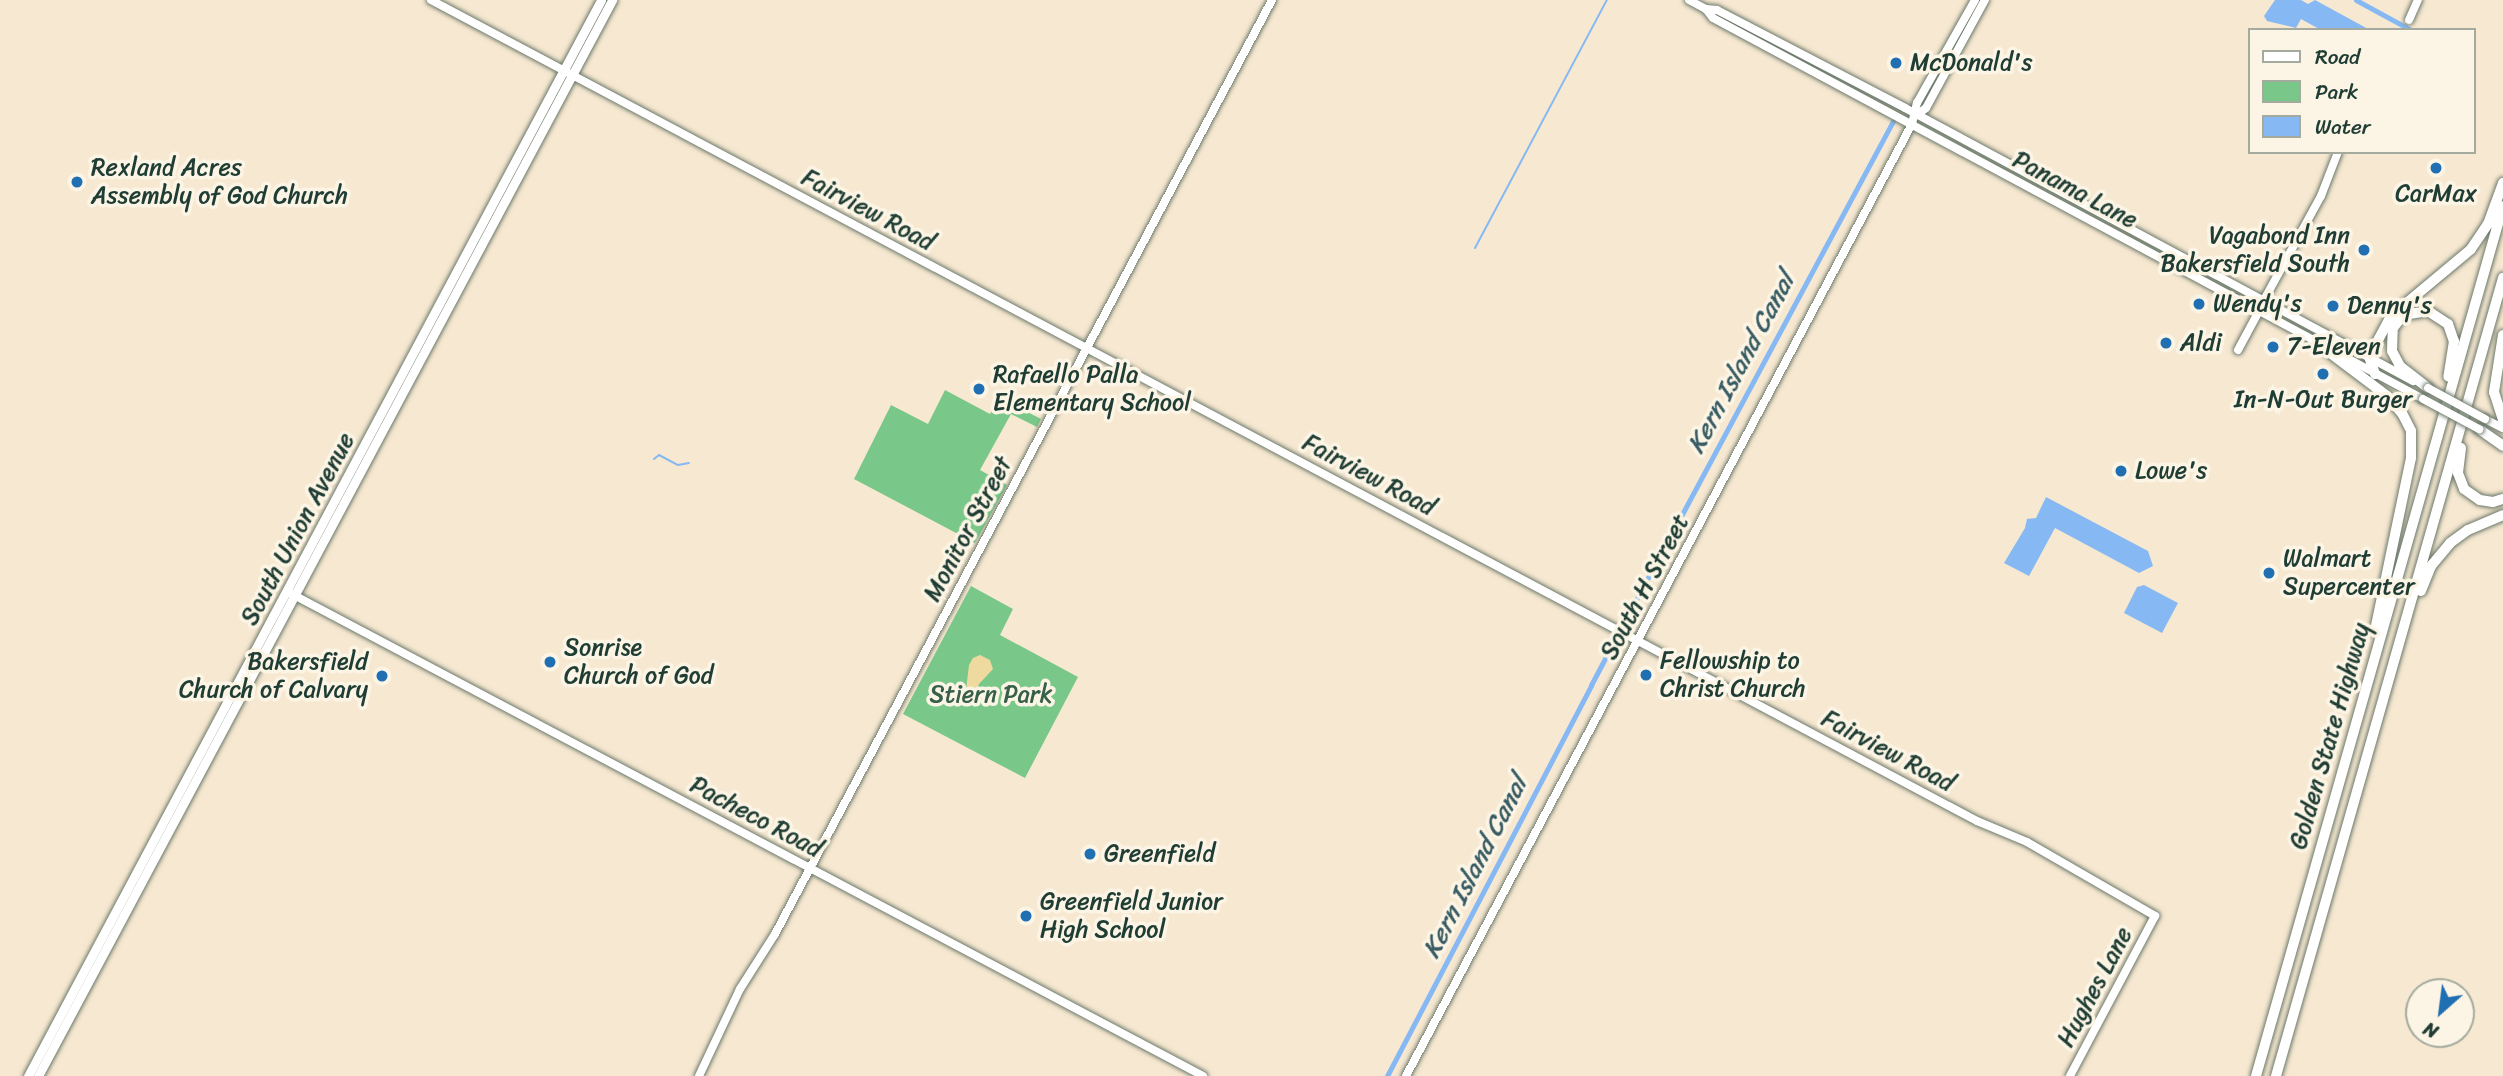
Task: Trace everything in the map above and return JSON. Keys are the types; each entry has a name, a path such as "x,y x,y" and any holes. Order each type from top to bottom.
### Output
{"highway":[{"path":"2375,373 2369,357 2397,308 2463,257 2478,241 2503,183"},
{"name":"Golden State Highway","path":"2256,1076 2503,206"},
{"name":"Golden State Highway","path":"2276,1076 2503,278"},
{"path":"2428,388 2400,366 2392,351 2393,328 2403,315 2416,310 2433,312 2444,319 2454,341 2428,467"},
{"path":"2503,335 2494,393 2503,420"},
{"path":"2313,340 2396,404 2407,422 2412,440 2398,531 2372,646 2373,662"},
{"path":"2481,354 2458,473 2464,489 2474,498 2486,502 2503,499"},
{"path":"2482,424 2503,444"},
{"path":"2389,684 2426,575 2437,556 2458,536 2503,515"}],"main road":[{"name":"South Union Avenue","path":"28,1076 183,785 506,199 601,0"},
{"name":"South Union Avenue","path":"38,1076 335,519 358,466 379,427 382,412 526,141 612,0"},
{"path":"506,199 505,191 522,158 526,141"},
{"path":"440,322 443,308 460,276 460,266"},
{"path":"170,829 167,825 184,793 183,785"},
{"path":"132,900 133,889 149,859 146,855"},
{"path":"95,970 92,966 109,934 108,925"},
{"path":"57,1041 58,1028 74,999 71,996"}],"street":[{"name":"Fairview Road","path":"431,0 1978,821 2027,842 2155,916"},
{"name":"Monitor Street","path":"699,1076 740,989 810,868 1272,0"},
{"name":"Panama Lane","path":"1689,0 1706,9 1717,10 2071,196 2428,388 2482,424"},
{"path":"1957,43 1975,0"},
{"name":"South H Street","path":"1917,115 1917,103 1986,0"},
{"path":"2409,20 2418,0"},
{"name":"Panama Lane","path":"1706,9 1713,18 2423,399 2482,424 2503,428"},
{"name":"South H Street","path":"1406,1076 1912,124 1917,115 1926,108 1945,73 1957,43"},
{"path":"2264,300 2325,189 2337,154"},
{"path":"2046,196 2051,193 2071,196"},
{"path":"2080,214 2100,217 2104,214"},
{"path":"2177,267 2184,264 2208,276 2222,278"},
{"path":"2238,350 2259,311"},
{"name":"Pacheco Road","path":"293,594 1203,1076"},
{"name":"Hughes Lane","path":"2070,1076 2155,916"}],"green space":[{"path":"945,390 990,414 999,397 1041,419 1037,427 1011,414 980,470 1007,485 975,543 854,479 891,405 928,424"},
{"name":"Stiern Park","path":"971,586 1013,609 1000,635 1078,677 1025,778 903,714"}],"sand":[{"path":"980,655 990,660 993,669 979,684 976,692 970,694 966,690 969,665 973,658"}],"water":[{"path":"2275,0 2301,0 2308,4 2315,0 2366,28 2317,28 2301,19 2296,28 2267,21 2264,16"},
{"path":"2046,497 2148,551 2153,566 2139,573 2055,528 2029,576 2004,563 2025,528 2027,519 2036,518"},
{"path":"2144,585 2178,603 2162,633 2124,613 2137,587"}],"waterway":[{"path":"1475,248 1607,0"},
{"path":"2356,0 2407,28"},
{"name":"Kern Island Canal","path":"1629,624 1629,613 1893,121"},
{"path":"654,459 659,455 678,465 689,463"},
{"name":"Kern Island Canal","path":"1387,1076 1610,649 1620,641"}],"place":[{"name":"McDonald's","path":"1896,63"},
{"name":"CarMax","path":"2436,168"},
{"name":"Rexland Acres Assembly of God Church","path":"77,182"},
{"name":"Vagabond Inn Bakersfield South","path":"2364,250"},
{"name":"Wendy's","path":"2199,304"},
{"name":"Denny's","path":"2333,306"},
{"name":"Aldi","path":"2166,343"},
{"name":"7-Eleven","path":"2273,347"},
{"name":"In-N-Out Burger","path":"2323,374"},
{"name":"Rafaello Palla Elementary School","path":"979,389"},
{"name":"Lowe's","path":"2121,471"},
{"name":"Walmart Supercenter","path":"2269,573"},
{"name":"Sonrise Church of God","path":"550,662"},
{"name":"Fellowship to Christ Church","path":"1646,675"},
{"name":"Bakersfield Church of Calvary","path":"382,676"},
{"name":"Greenfield","path":"1090,854"},
{"name":"Greenfield Junior High School","path":"1026,916"}]}
